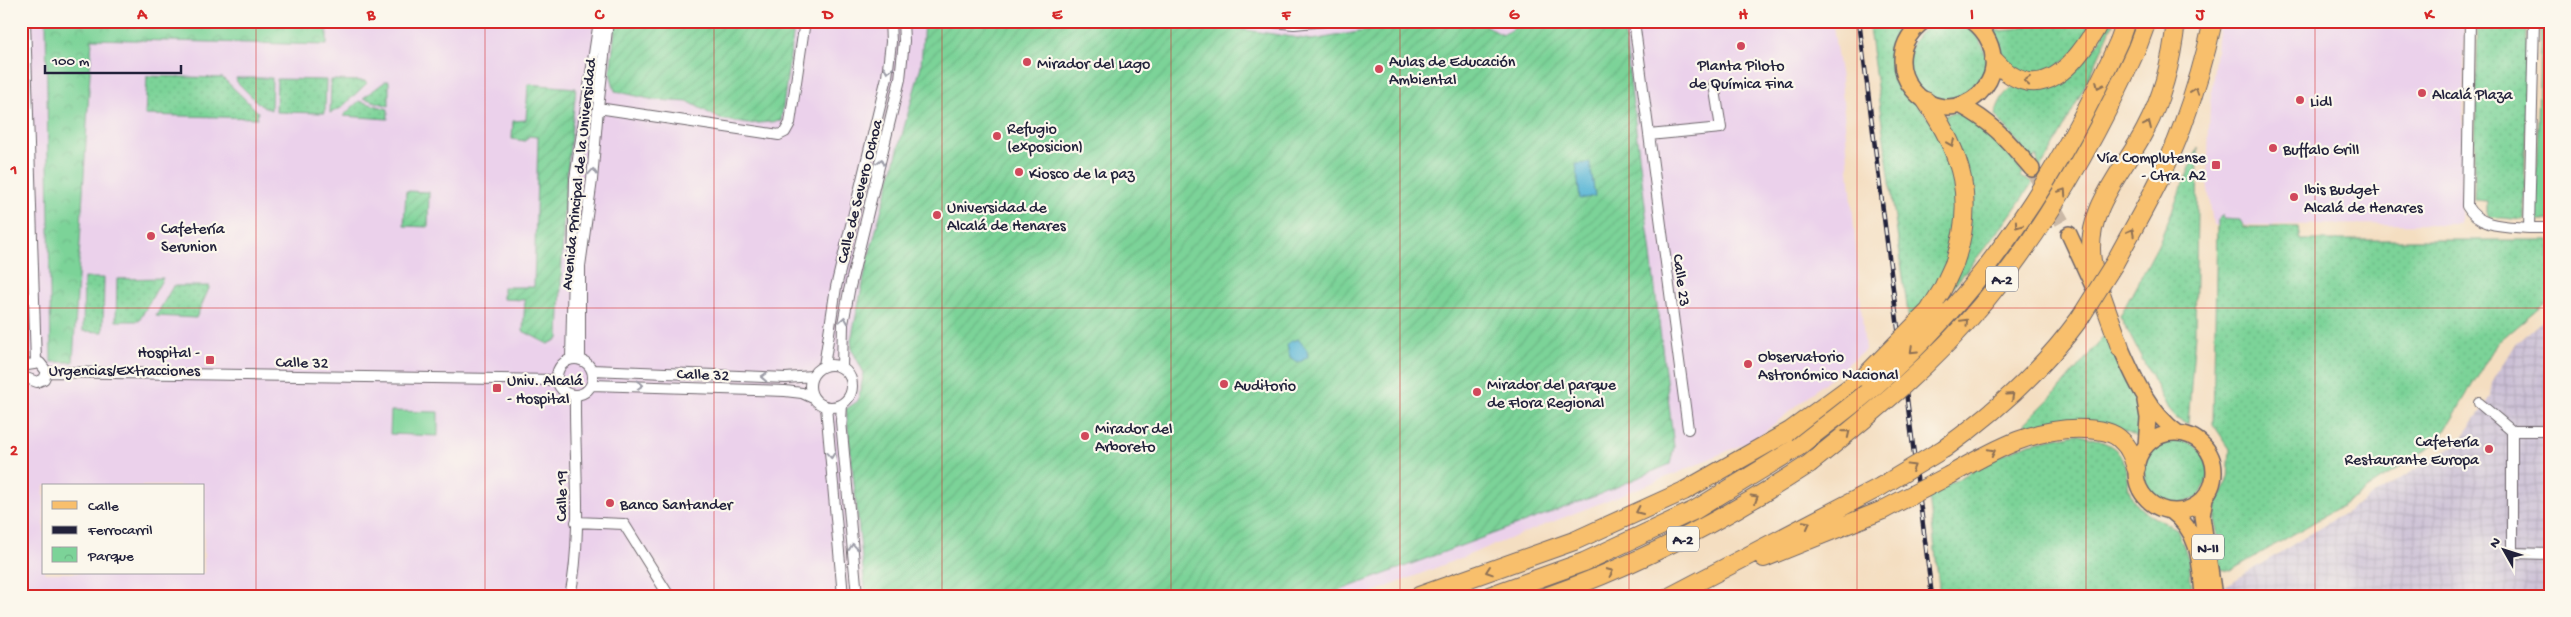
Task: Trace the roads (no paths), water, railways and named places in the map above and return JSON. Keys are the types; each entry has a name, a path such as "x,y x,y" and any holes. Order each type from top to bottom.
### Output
{"highway":[{"path":"1994,60 2015,79 2030,82 2050,79 2070,67 2088,45 2100,21"},
{"name":"A-2","path":"1489,596 1584,562 1696,510 1794,438 1876,385 1918,345 1968,288 2019,224 2093,100 2126,21"},
{"name":"A-2","path":"1548,596 1589,582 1704,529 1809,464 1888,401 1984,302 2034,237 2079,167 2110,109 2138,48 2147,21"},
{"path":"2120,347 2092,260 2093,232 2106,194 2145,130 2160,98 2174,42 2176,21"},
{"path":"1671,596 1880,487 1945,448 1982,421 2028,381 2080,318 2114,264 2148,200 2181,129 2202,72 2212,21"},
{"path":"1584,562 1760,460 1794,438 1864,377 1929,311 1942,290 1954,264 1964,228 1964,191 1959,165 1951,141 1926,102"},
{"path":"1685,596 1762,559 1883,510 2010,443 2037,434 2067,428 2099,430 2111,433 2122,440 2131,453 2136,468"},
{"path":"1419,596 1574,541 1794,438"}],"main road":[{"path":"1924,21 1914,28 1906,40 1902,54 1902,68 1911,87 1926,102 1949,107 1960,105 1973,99 1984,89 1993,70 1992,47 1986,36 1972,21"},
{"path":"1984,89 1989,113 1997,129"},
{"path":"1960,105 1984,118 1997,129 2032,169"},
{"path":"2069,234 2143,395 2165,424 2178,433 2196,438 2203,444 2212,458 2214,475 2210,491 2205,498 2195,506 2184,510 2171,511 2159,508 2145,497 2137,480 2136,468 2139,456 2146,446 2160,436 2178,433"},
{"path":"2143,395 2148,418 2146,446"},
{"name":"N-II","path":"2205,498 2202,516 2214,596"},
{"path":"2171,511 2184,521 2193,534 2203,596"}],"street":[{"path":"25,21 29,365 26,378 41,381 46,372 44,365 29,365"},
{"name":"Avenida Principal de la Universidad","path":"576,360 575,179 599,21"},
{"name":"Avenida Principal de la Universidad","path":"576,360 580,266 592,180 608,21"},
{"path":"598,108 780,135 785,132 790,123 805,21"},
{"name":"Calle de Severo Ochoa","path":"824,366 836,287 887,77 890,58 890,21"},
{"name":"Calle de Severo Ochoa","path":"842,368 840,354 846,307 900,79 904,50 904,21"},
{"path":"1262,21 1294,24 1326,21"},
{"name":"Calle 23","path":"1634,21 1688,429"},
{"path":"2470,21 2467,206 2477,218 2496,225 2550,228"},
{"path":"2529,228 2534,21"},
{"path":"1649,135 1721,128 1714,84"},
{"path":"576,360 592,370 591,385 584,392 575,395 565,393 557,380 560,367 576,360"},
{"path":"842,404 826,407 813,398 809,387 812,376 824,366 842,368 847,372 852,385 849,396 842,404 841,420 857,596"},
{"name":"Calle 32","path":"592,370 786,378 812,376"},
{"name":"Calle 32","path":"46,372 557,380"},
{"name":"Calle 32","path":"591,385 785,391 802,393 813,398"},
{"name":"Calle 19","path":"570,596 574,577 576,522 575,395"},
{"path":"2479,403 2512,431 2550,431"},
{"path":"826,407 843,596"},
{"path":"2512,431 2512,553 2550,554"},
{"path":"576,522 624,524 669,596"}],"water":[{"path":"1590,163 1595,196 1580,199 1576,164"},
{"path":"1298,339 1307,350 1308,357 1298,363 1290,357 1287,345 1289,342"}],"tunnel":[{"path":"2032,169 2069,234"}],"railway":[{"path":"1859,21 1932,596"}],"place":[{"name":"Planta Piloto de Química Fina","path":"1741,46"},
{"name":"Mirador del Lago","path":"1027,62"},
{"name":"Aulas de Educación Ambiental","path":"1379,69"},
{"name":"Alcalá Plaza","path":"2422,93"},
{"name":"Lidl","path":"2300,100"},
{"name":"Refugio (exposicion)","path":"997,136"},
{"name":"Buffalo Grill","path":"2273,148"},
{"name":"Vía Complutense - Ctra. A2","path":"2216,165"},
{"name":"Kiosco de la paz","path":"1019,172"},
{"name":"Ibis Budget Alcalá de Henares","path":"2294,197"},
{"name":"Universidad de Alcalá de Henares","path":"937,215"},
{"name":"Cafetería Serunion","path":"151,236"},
{"name":"Hospital - Urgencias/Extracciones","path":"210,360"},
{"name":"Observatorio Astronómico Nacional","path":"1748,364"},
{"name":"Auditorio","path":"1224,384"},
{"name":"Univ. Alcalá - Hospital","path":"497,388"},
{"name":"Mirador del parque de Flora Regional","path":"1477,392"},
{"name":"Mirador del Arboreto","path":"1085,436"},
{"name":"Cafetería Restaurante Europa","path":"2489,449"},
{"name":"Banco Santander","path":"610,503"}]}
